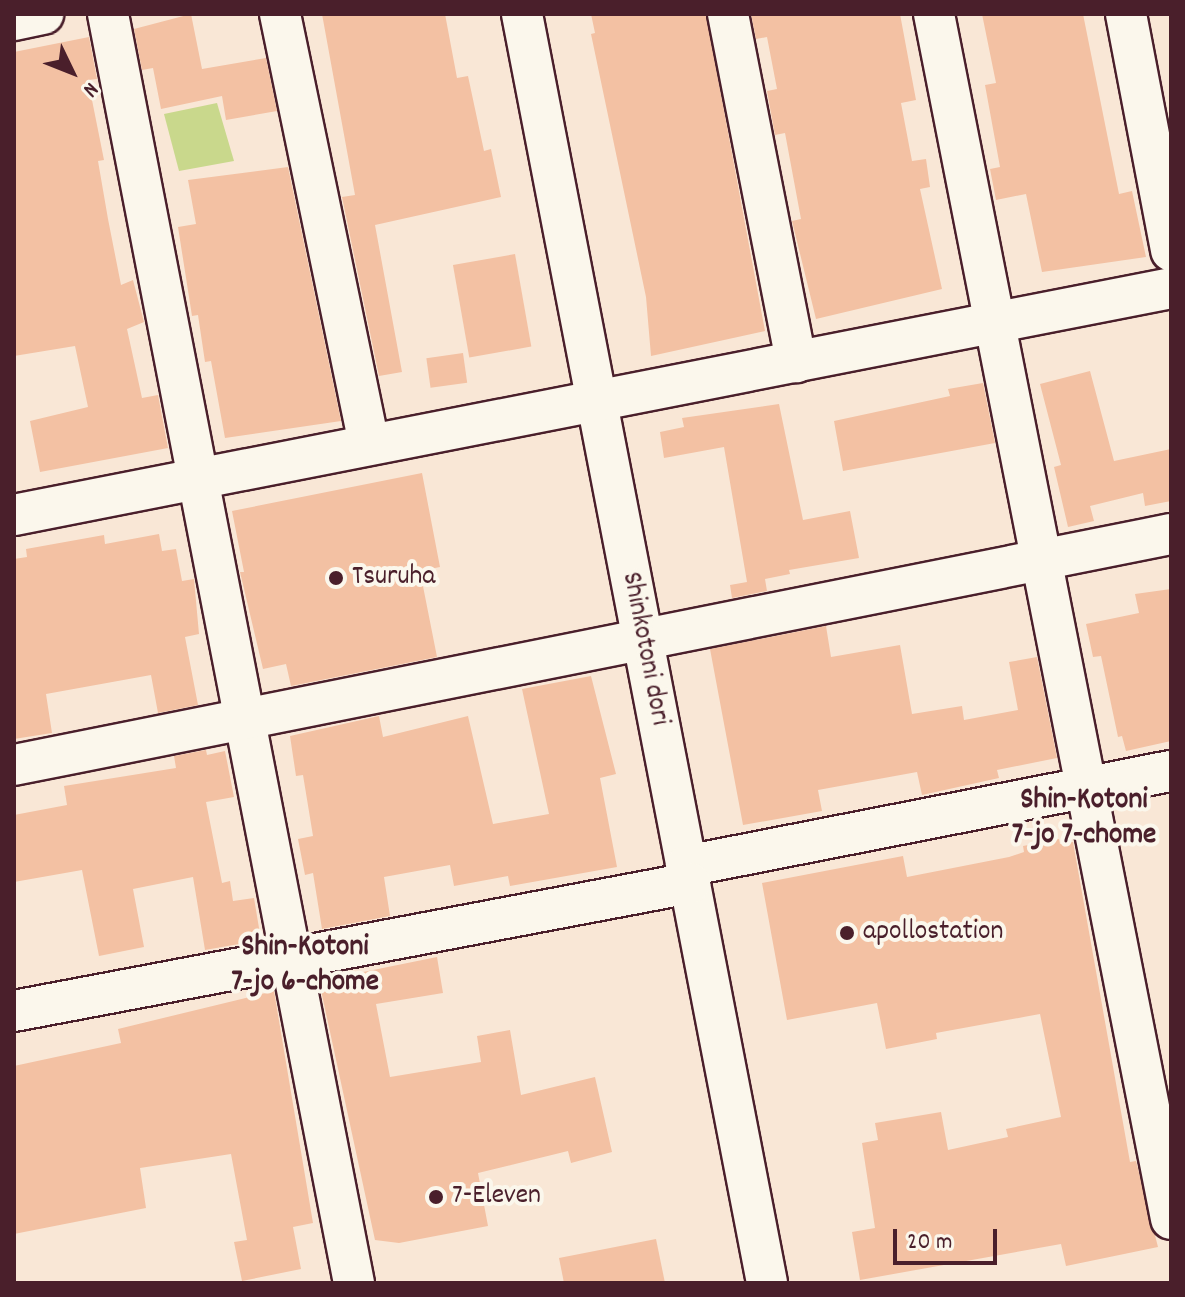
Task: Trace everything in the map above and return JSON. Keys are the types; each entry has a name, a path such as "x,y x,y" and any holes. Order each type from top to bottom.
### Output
{"street":[{"path":"14,20 43,14"},
{"path":"108,14 242,720 354,1283"},
{"path":"280,14 369,443"},
{"name":"Shinkotoni dori","path":"522,14 767,1283"},
{"path":"728,14 796,362"},
{"path":"934,14 1087,787 1154,1043 1171,1219"},
{"path":"1126,14 1171,251"},
{"path":"14,515 1171,288"},
{"path":"14,765 642,636 1171,534"},
{"path":"14,1011 289,958 1171,771"}],"green space":[{"path":"217,103 234,161 179,171 164,114"}],"building":[{"path":"191,14 202,69 266,58 277,111 226,120 222,96 161,109 153,68 142,70 134,29"},
{"path":"322,14 445,14 457,78 468,76 484,151 491,149 501,197 375,225 402,372 379,376 342,197 355,195"},
{"path":"591,14 706,14 765,331 651,356 646,297 591,34 595,33"},
{"path":"751,14 900,14 916,100 901,103 912,161 926,159 930,187 920,189 942,289 816,319 792,221 801,219 785,133 775,135 767,91 777,89 767,37 756,39"},
{"path":"982,14 1083,14 1119,194 1132,191 1146,257 1042,272 1026,194 996,200 990,169 1000,167 985,85 996,83"},
{"path":"89,37 97,79 88,80 104,160 98,161 108,219 121,285 133,280 144,322 127,329 142,398 158,395 168,448 40,472 30,421 88,407 75,346 14,356 14,52"},
{"path":"288,167 341,421 225,438 211,361 205,362 198,315 192,316 178,227 196,224 188,180"},
{"path":"515,254 531,347 469,358 453,265"},
{"path":"463,353 467,383 431,388 426,358"},
{"path":"1090,371 1114,461 1171,449 1171,501 1145,506 1143,493 1090,506 1094,521 1068,527 1054,467 1061,465 1040,384"},
{"path":"983,383 995,443 843,471 834,421 950,396 948,389"},
{"path":"779,404 803,520 850,511 859,558 789,570 790,574 765,579 767,591 732,598 730,585 747,582 724,447 664,458 660,432 684,427 682,418"},
{"path":"422,473 440,567 420,571 437,657 291,686 286,664 263,669 240,572 244,572 232,511"},
{"path":"159,534 162,551 176,549 182,581 194,579 199,634 185,637 198,705 158,713 151,675 46,694 52,733 14,739 14,559 27,557 26,549 104,535 105,544"},
{"path":"1171,589 1171,741 1126,751 1122,736 1118,737 1101,656 1093,657 1086,624 1139,613 1135,594"},
{"path":"826,626 831,657 900,645 912,714 962,706 964,720 1018,710 1009,662 1037,657 1057,758 997,770 999,778 922,795 917,772 818,790 822,811 743,825 710,649"},
{"path":"591,676 616,774 600,778 617,867 510,886 508,876 454,886 450,865 384,877 390,916 322,929 313,873 305,875 298,839 313,836 303,775 296,776 290,736 379,716 383,737 468,716 493,824 549,814 522,689"},
{"path":"206,750 207,755 225,751 234,797 206,802 222,883 230,881 233,901 254,898 261,940 205,950 193,877 133,889 144,947 99,956 82,870 14,882 14,815 67,805 64,786 176,768 174,756"},
{"path":"1059,839 1060,844 1073,842 1130,1162 1136,1161 1158,1247 1066,1266 1061,1244 860,1280 852,1232 875,1228 862,1143 878,1140 875,1123 941,1112 948,1150 1008,1137 1006,1129 1061,1117 1040,1014 936,1033 937,1039 886,1049 877,1003 787,1020 762,883 903,856 907,877 1009,857 1024,852 1023,846"},
{"path":"437,957 443,993 376,1004 390,1077 481,1062 477,1036 510,1030 521,1095 595,1077 612,1152 571,1163 568,1151 478,1173 488,1226 399,1243 375,1240 319,981"},
{"path":"274,991 313,1223 293,1227 301,1269 242,1281 234,1242 247,1240 231,1154 140,1168 146,1208 14,1234 14,1066 121,1043 118,1029"},
{"path":"656,1239 665,1283 564,1283 559,1258"}],"place":[{"name":"Tsuruha","path":"336,578"},
{"name":"apollostation","path":"847,933"},
{"name":"7-Eleven","path":"436,1197"}],"district":[{"name":"Shin-Kotoni 7-jo 7-chome","path":"1084,819"},
{"name":"Shin-Kotoni 7-jo 6-chome","path":"305,966"}]}
